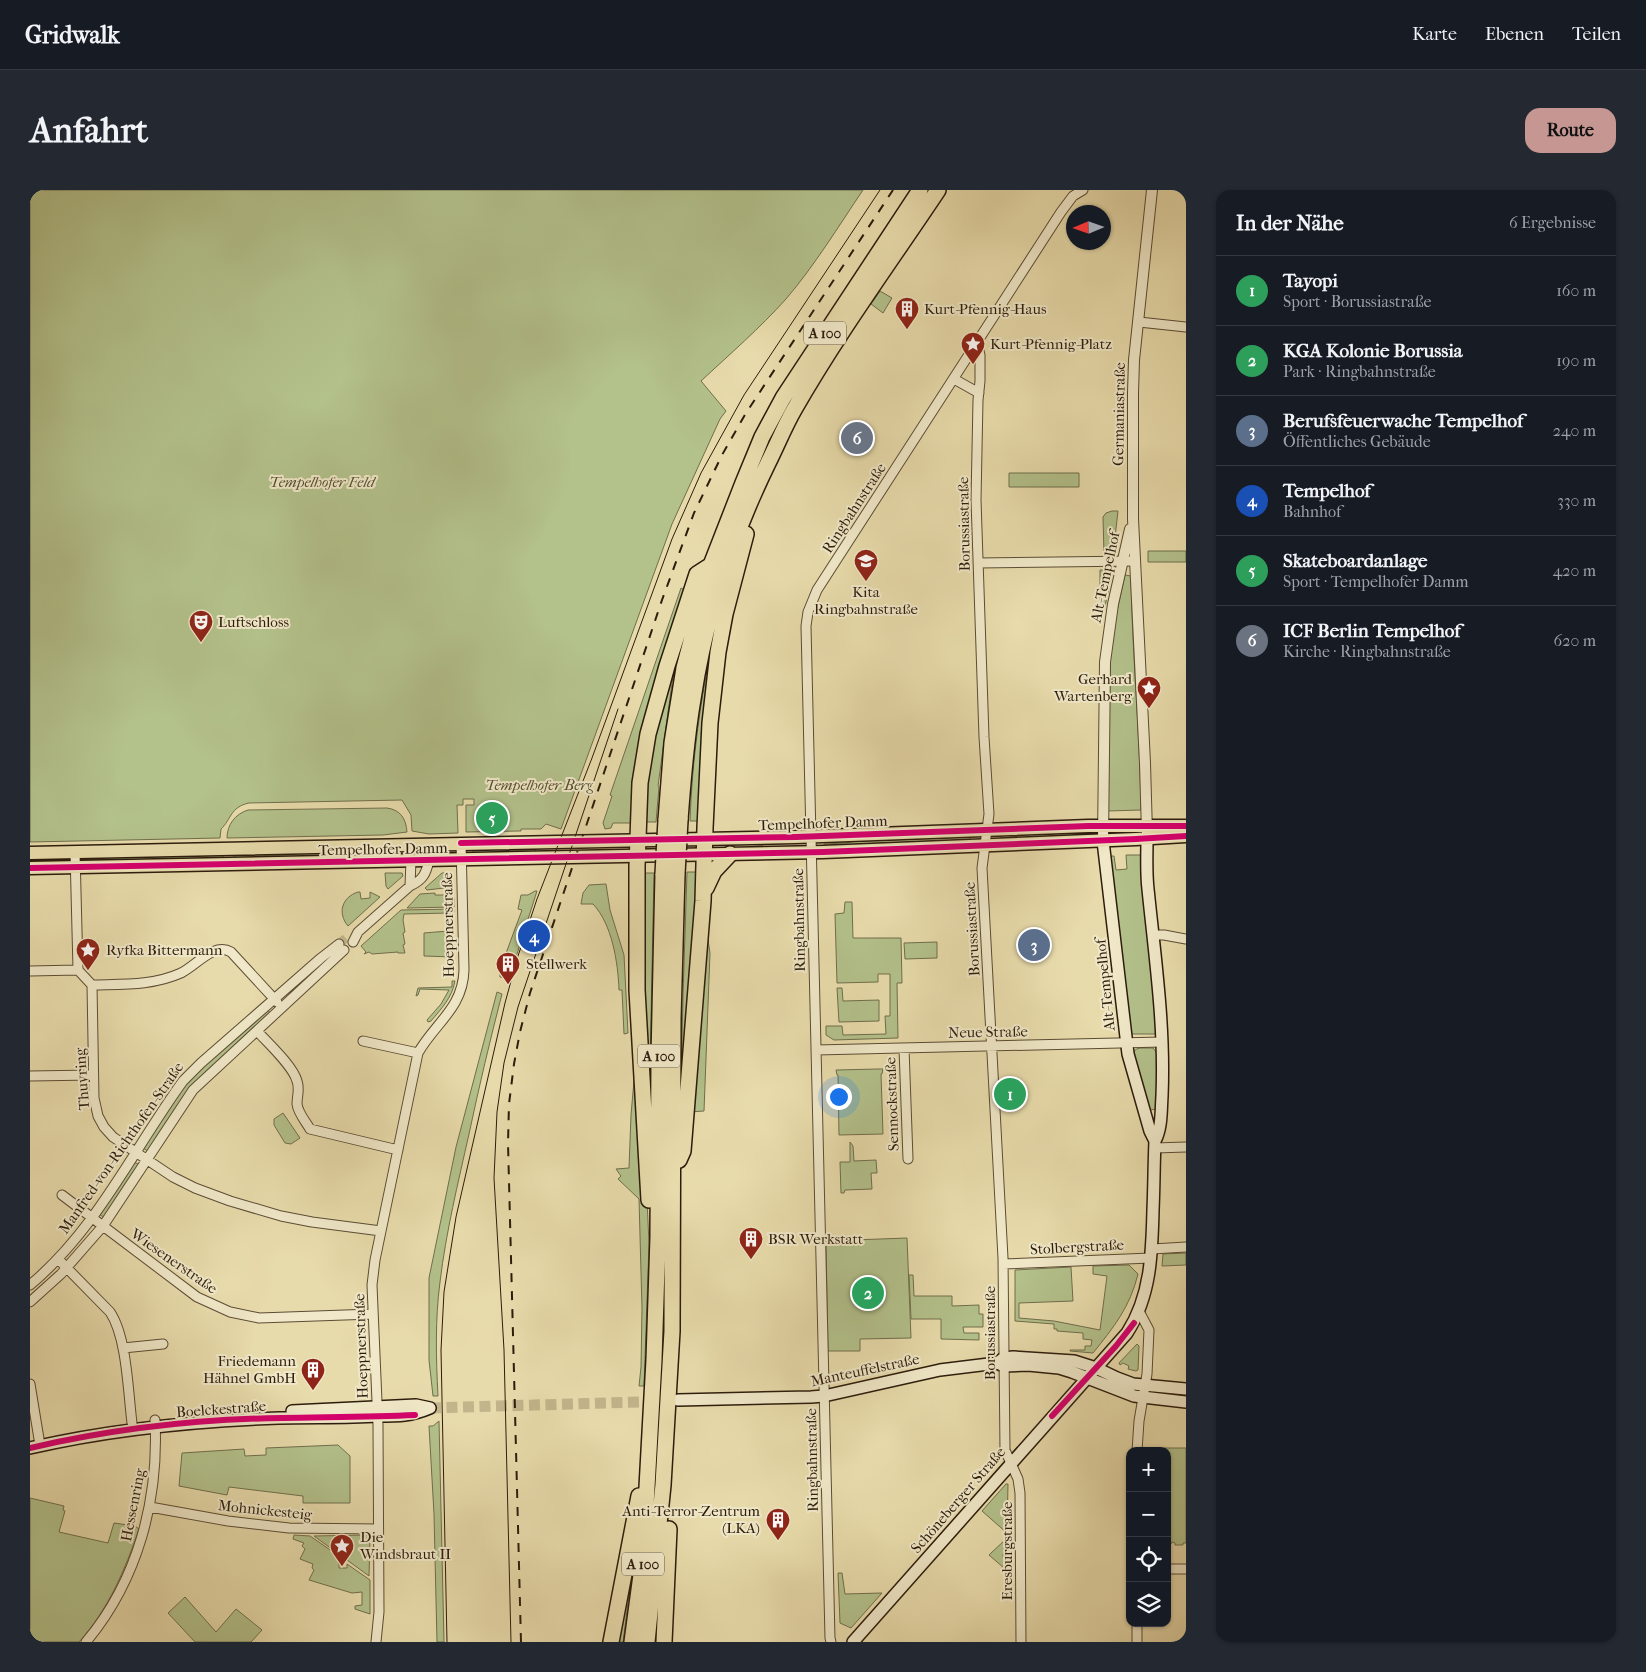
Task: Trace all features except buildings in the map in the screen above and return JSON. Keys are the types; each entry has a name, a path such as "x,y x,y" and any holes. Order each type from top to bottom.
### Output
{"highway":[{"name":"A 100","path":"632,1642 643,1560 654,1360 658,1237 659,1048 673,820 672,743 684,668 711,565 762,437 783,398 920,190"},
{"name":"A 100","path":"673,820 700,662 720,583 750,501 794,410 824,361 938,190"},
{"path":"673,1173 683,1151 703,896 710,723 718,652 725,614 750,518 750,501"},
{"path":"658,1237 651,1224 637,990 637,856 640,784 644,750 658,696 697,574 711,565"},
{"path":"703,896 712,874 730,854"},
{"name":"A 100","path":"647,1642 663,1485 672,1331 673,1018 670,874"},
{"path":"611,1642 638,1497 647,1485"},
{"path":"663,1485 670,1503 664,1642"}],"main road":[{"name":"Tempelhofer Damm","path":"30,868 704,855 985,846 1103,841 1186,826"},
{"name":"Tempelhofer Damm","path":"30,853 704,839 1103,827 1186,836"},
{"name":"Alt-Tempelhof","path":"1096,1368 1128,1333 1139,1311 1147,1285 1152,1254 1155,1145 1161,1112 1162,1042 1160,995 1148,887 1147,833"},
{"name":"Alt-Tempelhof","path":"1103,841 1126,1043 1131,1070 1155,1145"},
{"path":"225,849 227,864"},
{"name":"Manteuffelstraße","path":"678,1400 752,1400 824,1396 935,1371 1028,1357 1082,1363 1122,1380 1186,1390"},
{"name":"Manteuffelstraße","path":"1001,1362 1050,1367 1072,1372 1123,1393 1145,1385 1186,1402"},
{"name":"Schöneberger Straße","path":"852,1642 1096,1368"},
{"name":"Boelckestraße","path":"35,1443 132,1423 155,1424 377,1411"},
{"name":"Boelckestraße","path":"35,1443 90,1436 155,1424"}],"street":[{"name":"Ringbahnstraße","path":"831,1642 806,626 809,608 817,590 1061,212 1073,196 1083,190"},
{"name":"Germaniastraße","path":"1133,519 1133,380 1152,190"},
{"path":"1138,322 1186,327"},
{"name":"Borussiastraße","path":"974,346 980,355 976,480 984,737 989,814 982,868 1003,1264 1001,1362 1005,1450 1011,1463"},
{"path":"954,378 978,393"},
{"name":"Alt-Tempelhof","path":"1133,519 1147,833"},
{"name":"Alt-Tempelhof","path":"1103,841 1105,662 1111,613 1133,519"},
{"path":"978,563 1136,561"},
{"name":"Hoeppnerstraße","path":"376,1642 379,1612 377,1411 372,1285 380,1230 418,1053 424,1042 455,1004 462,990 464,970 461,843"},
{"path":"410,845 410,886"},
{"path":"75,852 78,970 92,985 144,984 159,981 187,970 214,950 222,948 231,952 282,1008"},
{"path":"351,939 410,886 420,882 426,872 429,860"},
{"path":"1154,934 1164,934 1186,939"},
{"name":"Manfred-von-Richthofen-Straße","path":"30,1285 58,1259 92,1218 183,1081 275,999 342,947"},
{"name":"Manfred-von-Richthofen-Straße","path":"30,1302 66,1268 103,1226 188,1095 203,1079 282,1008 332,955"},
{"path":"30,971 78,970"},
{"name":"Thuyring","path":"92,985 95,1108 104,1127 113,1137 174,1177 195,1188 239,1204 289,1218 380,1230"},
{"path":"257,1031 292,1071 297,1080 299,1092 298,1109 310,1129 398,1150"},
{"path":"363,1041 418,1053"},
{"name":"Neue Straße","path":"816,1050 1162,1042"},
{"name":"Sennockstraße","path":"904,1048 908,1159"},
{"path":"30,1076 93,1075"},
{"path":"1155,1145 1186,1148"},
{"name":"Wiesenerstraße","path":"62,1196 197,1298 230,1312 249,1317 276,1318 373,1314"},
{"name":"Stolbergstraße","path":"1003,1264 1152,1254 1186,1248"},
{"path":"58,1259 116,1320 123,1348 132,1423"},
{"path":"1137,1447 1145,1385 1149,1330 1139,1311"},
{"path":"123,1348 162,1344"},
{"path":"30,1384 35,1443"},
{"name":"Hessenring","path":"86,1642 128,1576 142,1540 150,1507 155,1470 155,1424"},
{"name":"Eresburgstraße","path":"1011,1463 1018,1479 1020,1492 1021,1642"},
{"name":"Mohnickesteig","path":"150,1507 228,1521 289,1528 378,1529"},
{"path":"1171,1569 1186,1569"},
{"path":"1138,1627 1138,1642"}],"green space":[{"name":"Tempelhofer Feld","path":"30,190 863,190 817,259 786,299 755,331 701,381 726,411 720,419 672,524 561,829 546,824 541,829 521,829 521,831 466,832 466,805 474,805 474,799 463,799 463,805 457,805 458,833 429,834 412,831 411,815 402,800 249,803 238,807 234,811 221,829 220,838 30,842"},
{"path":"880,291 892,298 883,313 871,304"},
{"path":"1009,473 1079,473 1079,487 1009,487"},
{"path":"1118,511 1113,555 1104,555 1103,517 1106,513"},
{"path":"1148,551 1186,551 1186,562 1148,562"},
{"path":"1100,570 1110,570 1112,574 1104,611 1100,611"},
{"path":"1125,575 1131,576 1141,810 1107,811 1110,662 1115,620"},
{"path":"681,588 689,592 633,823 613,823 611,828 605,829 603,823 612,796 610,795"},
{"path":"679,640 658,786 656,822 644,822 645,799 652,753"},
{"path":"712,645 701,821 690,821 697,733"},
{"path":"387,808 396,811 402,816 407,832 383,835 227,838 228,829 233,821 239,814 248,810"},
{"path":"1088,831 1089,836 1001,840 1001,835"},
{"path":"970,836 970,841 825,847 824,844 856,841"},
{"path":"535,846 536,854 473,856 473,848"},
{"path":"402,850 402,856 234,859 234,854"},
{"path":"223,854 223,859 84,863 84,856"},
{"path":"1126,855 1141,855 1156,1034 1131,1034 1109,856 1114,856 1116,870 1127,869"},
{"path":"687,872 700,872 681,1089 683,996"},
{"path":"385,873 402,873 403,876 388,889"},
{"path":"442,873 452,873 453,887 427,890 425,888"},
{"path":"641,873 654,873 649,1115 645,1057"},
{"path":"606,884 610,910 624,955 628,1033 624,1034 622,990 619,990 613,944 600,912 593,904 581,904 583,893 589,885"},
{"path":"537,891 509,979 500,977 498,964 505,956 522,910 518,909 521,895 528,895"},
{"path":"360,892 361,899 370,898 370,892 380,897 348,926 343,916 343,906 348,898"},
{"path":"435,893 435,895 444,895 444,899 454,898 454,907 407,908 420,894"},
{"path":"845,902 852,902 853,938 901,938 902,983 897,983 898,1038 834,1040 826,1035 826,1026 842,1026 843,1035 886,1034 885,1016 890,1016 890,974 878,974 878,982 837,983 835,914 844,913"},
{"path":"454,909 451,915 451,913 404,914 405,932 403,933 405,944 403,945 405,953 372,954 369,952 364,954 366,952 361,946 401,910"},
{"path":"453,931 454,957 424,956 424,933"},
{"path":"708,940 710,953 704,1111 690,1112 701,986"},
{"path":"937,942 937,958 905,959 904,943"},
{"path":"452,981 455,981 454,987 449,998 431,1021 428,1022 427,1020 441,1004 449,990 420,989 416,996 418,988 452,987"},
{"path":"837,988 842,988 843,1001 879,1000 879,1021 839,1022"},
{"path":"497,992 502,994 457,1189 443,1263 438,1296 436,1353 438,1396 433,1396 429,1360 429,1278 456,1147"},
{"path":"267,1009 271,1014 212,1068 149,1152 143,1148 179,1091 203,1066"},
{"path":"1140,1048 1153,1048 1157,1053 1157,1109 1150,1110 1137,1071 1134,1052"},
{"path":"635,1069 647,1199 649,1244 644,1386 639,1386 642,1308 639,1199 618,1179 621,1176 616,1169 629,1168"},
{"path":"883,1069 881,1074 883,1134 839,1135 838,1075 836,1070"},
{"path":"283,1113 300,1138 291,1144 285,1143 274,1125 274,1119"},
{"path":"850,1142 853,1146 854,1161 876,1160 877,1173 871,1173 872,1189 845,1190 844,1193 841,1193 840,1162 850,1162"},
{"path":"134,1162 140,1165 105,1218 99,1214"},
{"path":"907,1238 911,1338 860,1339 860,1351 828,1351 826,1241"},
{"path":"1186,1253 1186,1265 1162,1266 1163,1254"},
{"path":"1129,1265 1138,1274 1131,1297 1114,1325 1093,1353 1070,1351 1085,1350 1085,1346 1091,1346 1092,1340 1083,1339 1083,1333 1057,1331 1057,1329 1054,1329 1054,1324 1015,1321 1015,1270 1071,1267 1073,1301 1019,1303 1019,1318 1054,1321 1100,1330 1107,1276 1093,1274 1093,1266"},
{"path":"909,1275 913,1275 914,1296 952,1296 952,1306 979,1305 979,1314 983,1314 983,1327 963,1327 964,1333 979,1333 979,1340 941,1339 941,1319 911,1319"},
{"path":"1137,1344 1139,1346 1138,1370 1128,1369 1129,1366 1123,1363 1120,1365 1119,1363"},
{"path":"439,1421 444,1642 437,1642 434,1514 429,1426 433,1426"},
{"path":"338,1445 350,1456 350,1503 303,1503 303,1496 229,1487 227,1495 179,1486 182,1453 244,1449 245,1456 266,1455 266,1448"},
{"path":"1171,1448 1186,1448 1186,1543 1175,1545 1172,1542 1171,1544"},
{"path":"1008,1484 1007,1533 982,1511"},
{"path":"30,1498 64,1506 63,1510 65,1511 59,1532 108,1543 114,1523 135,1526 139,1529 115,1589 99,1617 79,1642 30,1642"},
{"path":"294,1535 310,1536 339,1556 339,1568 347,1568 347,1564 370,1580 370,1614 355,1609 355,1606 362,1605 362,1592 352,1593 309,1580 314,1570 312,1568 313,1564 300,1559 305,1549 302,1546 304,1543 293,1539"},
{"path":"367,1535 370,1538 369,1576 314,1536"},
{"path":"1006,1539 1008,1541 1008,1548 1004,1548 1003,1557 1008,1557 1008,1568 1004,1568 989,1555"},
{"path":"635,1548 623,1642 614,1642"},
{"path":"838,1573 842,1573 845,1594 882,1593 851,1628 840,1623"},
{"path":"185,1597 216,1632 236,1609 262,1630 251,1642 195,1642 168,1613"}],"tunnel":[{"path":"339,944 348,936"},
{"path":"430,1408 676,1401"}],"tram line":[{"path":"447,1642 441,1350 444,1292 456,1217 505,1003 517,959 537,899 592,758 672,539 701,473 744,395 880,190"},
{"path":"511,1642 504,1350 494,1178 497,1112 504,1063 518,1007 618,709"}],"railway":[{"path":"521,1642 508,1143 509,1104 520,1032 530,993 662,600 694,513 722,455 746,413 893,190"}],"cycle path":[{"path":"461,843 796,837 1088,826 1186,826"},
{"path":"30,868 823,852 1186,836"},
{"path":"1052,1416 1116,1346 1134,1323"},
{"path":"30,1448 124,1430 219,1420 415,1415"}],"place":[{"name":"Kurt-Pfennig-Haus","path":"907,330"},
{"name":"Kurt-Pfennig-Platz","path":"973,365"},
{"name":"ICF Berlin Tempelhof","path":"857,438"},
{"name":"Kita Ringbahnstraße","path":"866,582"},
{"name":"Luftschloss","path":"201,643"},
{"name":"Gerhard Wartenberg","path":"1149,709"},
{"name":"Skateboardanlage","path":"492,818"},
{"name":"Tempelhof","path":"534,936"},
{"name":"Berufsfeuerwache Tempelhof","path":"1034,945"},
{"name":"Ryfka Bittermann","path":"88,971"},
{"name":"Stellwerk","path":"508,985"},
{"name":"Tayopi","path":"1010,1094"},
{"name":"BSR Werkstatt","path":"751,1260"},
{"name":"KGA Kolonie Borussia","path":"868,1293"},
{"name":"Friedemann Hähnel GmbH","path":"313,1391"},
{"name":"Anti-Terror-Zentrum (LKA)","path":"778,1541"},
{"name":"Die Windsbraut II","path":"342,1567"}],"park label":[{"name":"Tempelhofer Berg","path":"539,785"}]}
